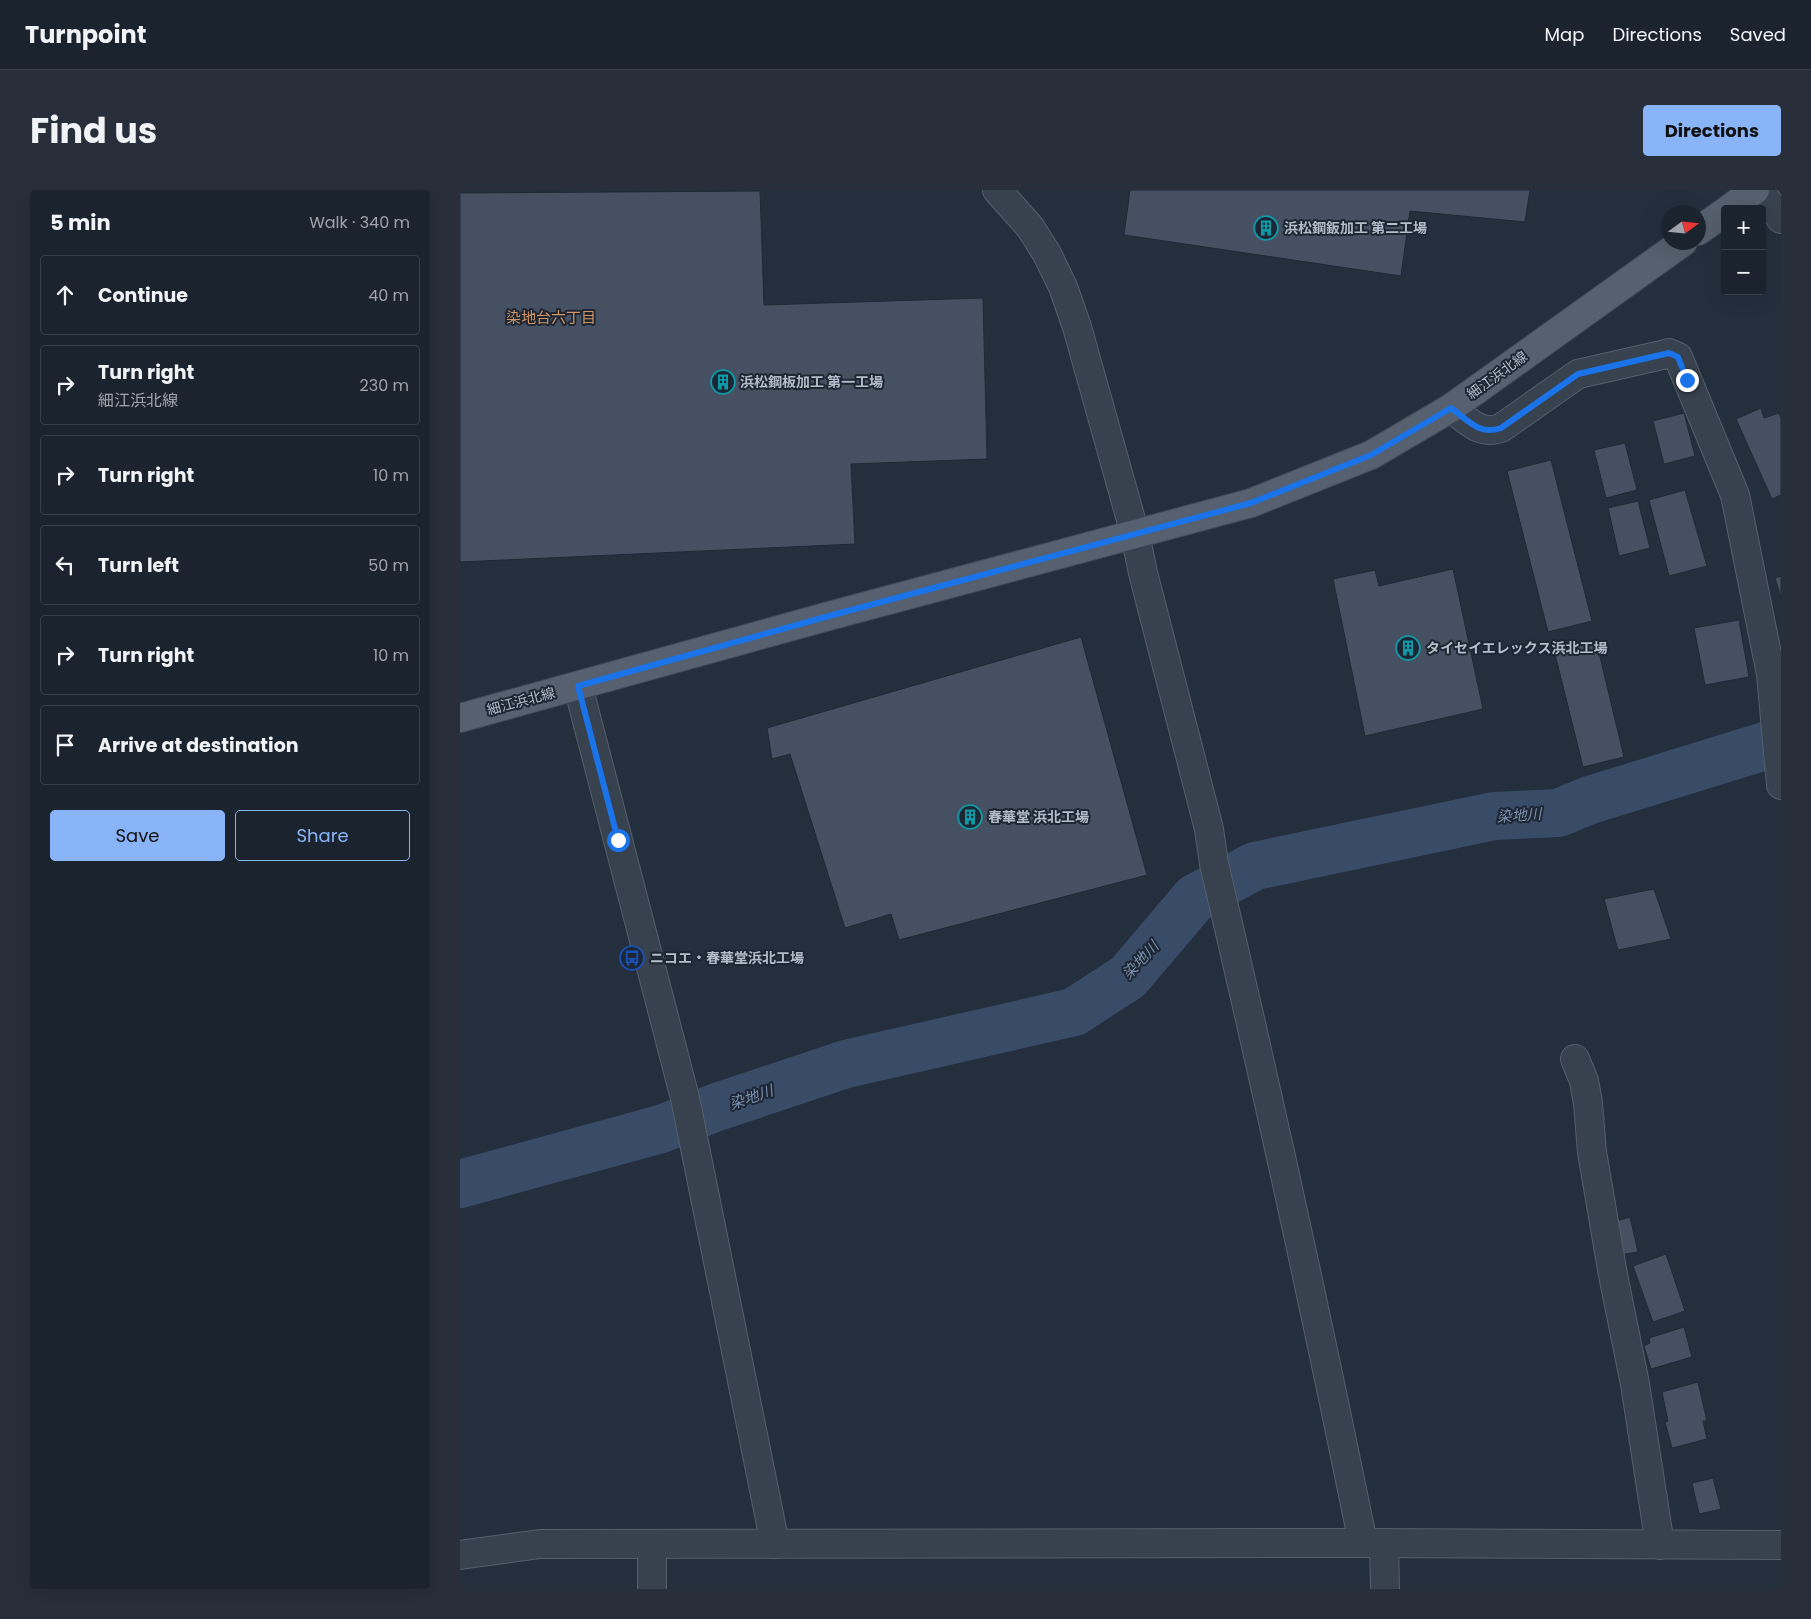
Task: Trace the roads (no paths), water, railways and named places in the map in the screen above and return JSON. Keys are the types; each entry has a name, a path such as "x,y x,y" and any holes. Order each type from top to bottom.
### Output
{"main road":[{"path":"1734,205 1755,190"},
{"path":"1706,225 1721,215"},
{"name":"細江浜北線","path":"460,718 1251,503 1371,455 1451,408 1672,250"}],"street":[{"path":"997,190 1030,227 1047,254 1063,287 1077,327 1135,534 1145,582 1209,829 1224,910 1320,1333 1385,1589"},
{"path":"1760,190 1781,219"},
{"path":"1451,408 1481,430 1494,430 1501,428 1578,374 1669,353 1678,357 1735,495 1771,674 1781,785"},
{"path":"578,686 685,1098 775,1544"},
{"path":"1575,1059 1584,1081 1588,1103 1592,1152 1612,1275 1635,1384 1660,1545"},
{"path":"460,1555 540,1544 1373,1543 1781,1545"},
{"path":"652,1544 652,1589"}],"waterway":[{"name":"染地川","path":"460,1184 661,1129 717,1107 846,1064 1074,1012 1128,977 1195,898 1255,866 1494,816 1558,813 1590,800 1781,741"}],"place":[{"name":"浜松鋼鈑加工 第二工場","path":"1266,228"},
{"name":"浜松鋼板加工 第一工場","path":"723,382"},
{"name":"タイセイエレックス浜北工場","path":"1408,648"},
{"name":"春華堂 浜北工場","path":"970,817"},
{"name":"ニコエ・春華堂浜北工場","path":"632,958"}],"district":[{"name":"染地台六丁目","path":"551,317"}]}
